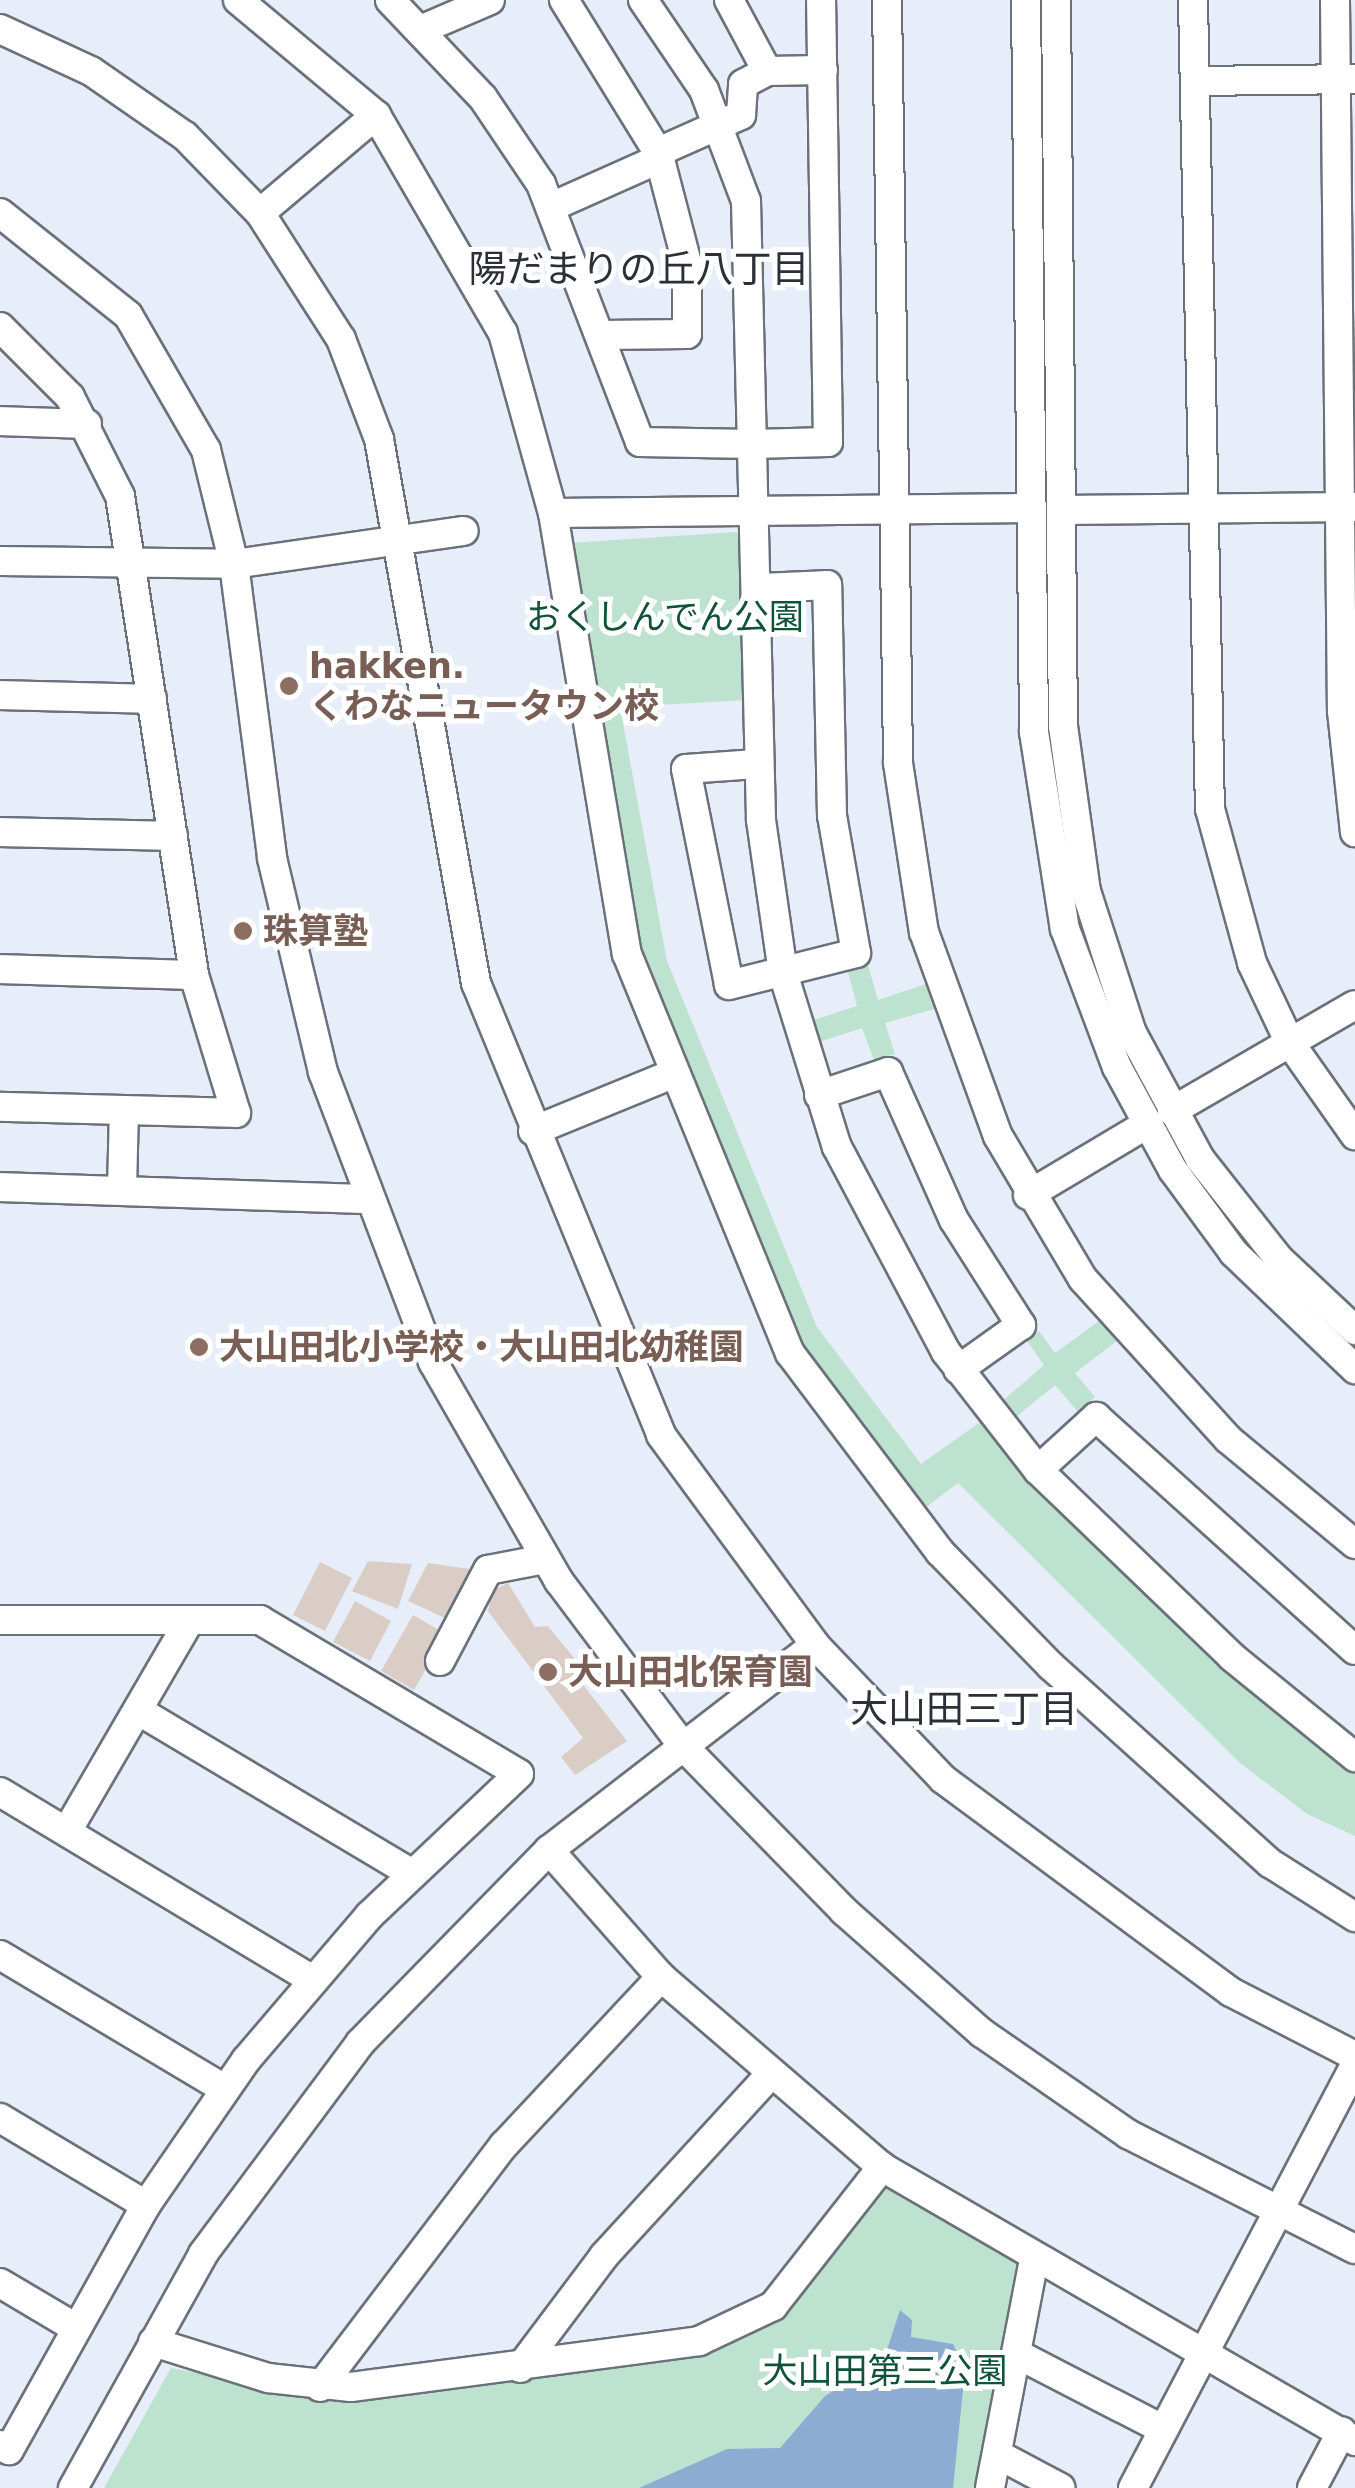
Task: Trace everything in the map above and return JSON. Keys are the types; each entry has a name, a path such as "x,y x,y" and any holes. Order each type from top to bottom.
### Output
{"street":[{"path":"238,0 376,114 503,333 553,513 624,938 670,1075 790,1353 940,1552 1270,1863 1355,1917"},
{"path":"390,0 502,122 551,207 640,442 753,444 828,442 820,0"},
{"path":"420,30 490,0"},
{"path":"564,0 659,155 682,229 686,334 602,335"},
{"path":"643,0 720,124 749,222 758,588 756,764 783,973 819,1095 888,1256 958,1370 1038,1470 1232,1657 1355,1756"},
{"path":"729,0 767,72"},
{"path":"887,0 898,763 921,916 961,1052 1028,1194 1153,1364 1355,1544"},
{"path":"1026,0 1034,732 1049,858 1092,1005 1160,1117 1234,1253 1355,1369"},
{"path":"1056,0 1062,726 1075,842 1114,986 1160,1117 1232,1204 1355,1330"},
{"path":"1193,0 1210,809 1240,932 1290,1043 1355,1135"},
{"path":"1335,0 1345,79 1348,651 1355,832"},
{"path":"0,30 140,103 260,212 358,376 398,540 468,954 533,1131 661,1435 815,1645 942,1779 1231,1992 1355,2056"},
{"path":"551,207 740,116 740,89 767,72 823,70"},
{"path":"1196,81 1345,79"},
{"path":"260,212 376,114"},
{"path":"0,213 94,282 155,351 206,450 234,564 292,960 365,1199 433,1362 545,1559 683,1746 844,1911 982,2032 1128,2134 1355,2249"},
{"path":"0,327 86,424 120,496 136,565 194,974 236,1114 0,1107"},
{"path":"0,421 86,424"},
{"path":"1062,510 1348,507"},
{"path":"553,513 1031,508"},
{"path":"0,561 234,564 464,531"},
{"path":"756,764 686,769 729,986 856,952 832,816 827,585 758,588"},
{"path":"0,695 152,699"},
{"path":"0,832 173,836"},
{"path":"0,969 194,974"},
{"path":"1028,1194 1355,1005"},
{"path":"819,1095 888,1072 954,1220 1021,1325 958,1370"},
{"path":"533,1131 670,1075"},
{"path":"122,1190 124,1110"},
{"path":"0,1188 365,1199"},
{"path":"1038,1470 1096,1417 1355,1650"},
{"path":"440,1661 488,1570 545,1559"},
{"path":"0,1620 260,1620 518,1774 412,1874 313,1980 225,2089 146,2206 74,2327 9,2450 0,2445"},
{"path":"67,1831 189,1621"},
{"path":"73,2488 228,2218 326,2086 435,1960 549,1850 815,1645"},
{"path":"138,1712 412,1874"},
{"path":"0,1792 313,1980"},
{"path":"549,1850 662,1977 769,2076 882,2167 1201,2358 1348,2436 1312,2488"},
{"path":"0,1955 225,2089"},
{"path":"320,2386 504,2145 662,1977"},
{"path":"1133,2488 1355,2065"},
{"path":"520,2368 604,2256 769,2076"},
{"path":"0,2118 146,2206"},
{"path":"147,2354 320,2386 520,2368 699,2341 745,2325 786,2294 882,2167"},
{"path":"990,2488 1034,2260"},
{"path":"0,2283 74,2327"},
{"path":"1016,2354 1164,2430"},
{"path":"996,2454 1061,2488"}],"green space":[{"name":"おくしんでん公園","path":"736,532 746,541 746,700 620,707 667,961 817,1327 921,1464 983,1420 1355,1770 1355,1836 1307,1814 1240,1763 958,1483 921,1511 795,1340 636,945 570,543"},
{"path":"868,965 878,1000 929,983 938,1008 885,1023 895,1054 874,1060 862,1028 813,1044 807,1022 857,1006 848,972"},
{"path":"1102,1319 1118,1340 1075,1373 1095,1397 1078,1412 1055,1385 1010,1422 998,1405 1044,1365 1027,1341 1039,1331 1055,1353"},
{"name":"大山田第三公園","path":"891,2184 1024,2265 981,2488 104,2488 171,2368 340,2399 703,2353 773,2318"}],"water":[{"path":"900,2310 912,2320 911,2337 953,2344 965,2370 953,2488 639,2488 727,2449 780,2448 825,2396 884,2359"}],"building":[{"path":"368,1561 412,1564 398,1609 352,1591"},
{"path":"320,1562 352,1578 325,1631 293,1615"},
{"path":"428,1563 470,1569 445,1618 408,1601"},
{"name":"大山田北保育園","path":"508,1583 535,1627 548,1626 574,1658 577,1677 627,1741 575,1775 561,1757 583,1738 488,1611 493,1591"},
{"path":"355,1601 391,1621 370,1661 333,1642"},
{"path":"413,1615 446,1634 414,1690 381,1671"}],"place":[{"name":"hakken. くわなニュータウン校","path":"289,686"},
{"name":"珠算塾","path":"243,931"},
{"name":"大山田北小学校・大山田北幼稚園","path":"199,1347"},
{"name":"大山田北保育園","path":"548,1672"}],"district":[{"name":"陽だまりの丘八丁目","path":"639,270"},
{"name":"大山田三丁目","path":"964,1710"}]}
